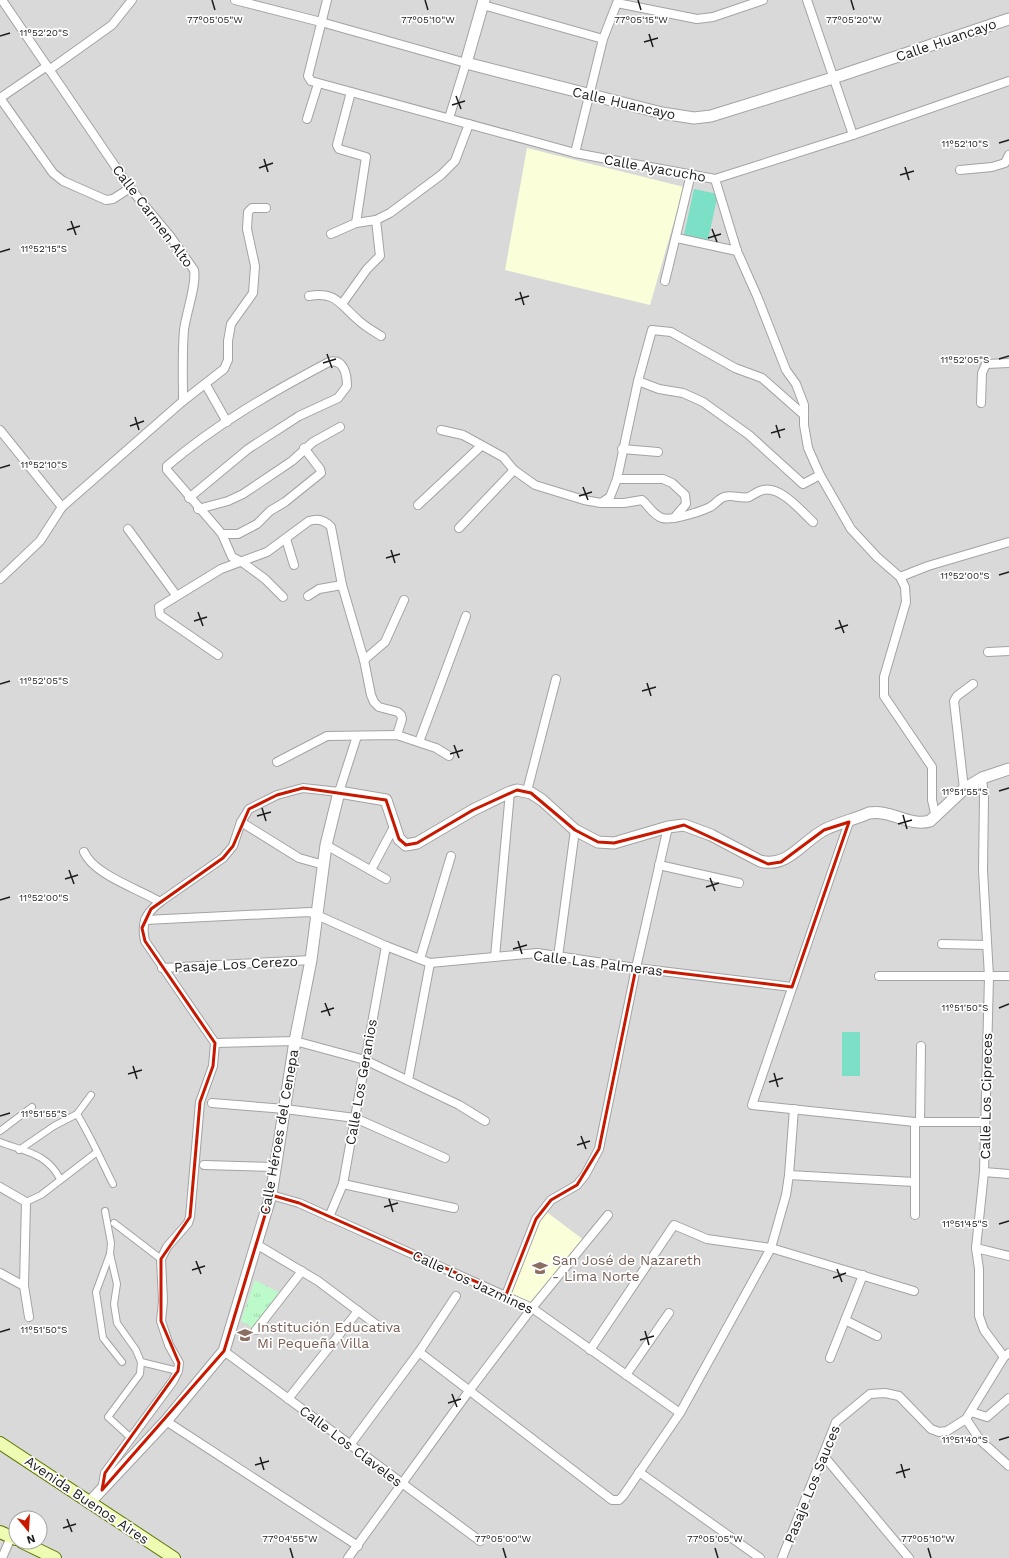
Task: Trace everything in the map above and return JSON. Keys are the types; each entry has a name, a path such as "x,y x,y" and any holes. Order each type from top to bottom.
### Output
{"main road":[{"name":"Avenida Buenos Aires","path":"0,1443 174,1558"},
{"path":"0,1529 8,1535"},
{"path":"38,1550 55,1558"}],"street":[{"path":"130,188 113,199 106,200 64,181 53,173 0,98 112,25 132,0"},
{"name":"Calle Huancayo","path":"234,0 321,22 466,63 589,95 662,113 700,118 711,116 833,78 1009,19"},
{"path":"307,119 318,84 310,80 308,76 327,0"},
{"path":"575,153 603,39 616,5 619,3 632,2 686,18 703,19 718,16 763,0"},
{"path":"807,0 853,135"},
{"name":"Calle Carmen Alto","path":"3,1 130,188 170,236 194,270 195,277 184,331 183,401"},
{"path":"449,118 483,3 603,39"},
{"name":"Calle Ayacucho","path":"318,84 575,153 715,179 853,135 1009,81"},
{"path":"351,92 337,145 339,150 366,157 356,223"},
{"path":"331,234 356,223 376,220 390,213 428,185 455,161 469,124"},
{"path":"960,170 992,167 1004,163 1009,155"},
{"path":"665,281 692,174"},
{"path":"715,179 737,251 758,296 786,370 796,384 804,405 808,448 820,475 851,529 877,557 900,577 906,587 906,602 884,677 884,696 932,767 932,800 936,817"},
{"path":"0,579 40,541 62,507 183,401 206,385 224,369 228,360 228,341 231,324 253,293 255,266 247,229 248,212 252,208 266,208"},
{"path":"342,304 367,268 380,256 376,220"},
{"path":"677,238 737,251"},
{"path":"309,296 328,295 342,304 358,320 381,336"},
{"path":"601,503 610,498 617,479 622,449 652,330 671,332 735,368 762,378 804,415"},
{"path":"189,498 258,442 299,416 338,398 347,386 345,370 337,361 329,362 277,389 227,422 167,466 167,470 189,498 222,534 232,557 242,562 265,579 283,596"},
{"path":"981,403 982,373 986,364 1009,363"},
{"path":"638,381 659,389 683,394 703,402 749,435 803,484 820,475"},
{"path":"206,385 227,422"},
{"path":"198,509 228,501 243,494 292,461 304,448 340,427"},
{"path":"0,430 62,507"},
{"path":"441,430 463,435 503,457 514,470 535,485 584,500 601,503 624,503 642,500 654,513 663,519 674,518 711,507 721,498 728,495 748,497 762,490 771,490 780,494 813,522"},
{"path":"418,505 481,446"},
{"path":"222,534 238,534 257,524 270,511 285,502 320,473 320,469 304,448"},
{"path":"622,449 658,452"},
{"path":"459,528 514,470"},
{"path":"617,479 664,479 672,483 685,495 686,504 674,518"},
{"path":"218,656 159,613 161,605 221,569 267,552 309,521 321,520 331,527 342,585 364,660 374,702 379,707 398,712 401,715 402,719 397,734"},
{"path":"128,529 176,595"},
{"path":"286,539 294,565"},
{"path":"900,577 928,566 1009,542"},
{"path":"308,596 319,589 342,585"},
{"path":"364,660 385,642 404,600"},
{"path":"419,742 466,616"},
{"path":"988,652 1009,651"},
{"path":"527,791 556,679"},
{"path":"964,789 954,701 957,696 973,684"},
{"path":"277,762 324,737 397,734 436,748 449,756"},
{"name":"Calle Héroes del Cenepa","path":"90,1503 166,1421 224,1351 271,1195 295,1041 311,960 326,845 338,792 357,736"},
{"path":"102,1490 105,1472 173,1381 178,1371 179,1363 169,1345 161,1321 163,1301 161,1259 167,1247 188,1223 190,1217 200,1102 213,1066 215,1043 162,968 145,941 142,928 151,909 223,858 233,846 241,822 249,809 277,795 304,788 386,800 394,827 402,843 413,845 473,810 510,792 527,791 542,800 575,830 598,842 614,843 668,827 684,825 711,835 768,864 781,862 824,830 876,812 924,823 936,817 944,807 964,789 982,778 1009,769"},
{"name":"Calle Los Cipreces","path":"982,778 984,797 983,870 989,977 984,1122 984,1172 976,1248 979,1269 979,1316 984,1330 1007,1355"},
{"path":"495,957 510,792"},
{"path":"241,822 299,858 324,865"},
{"path":"849,822 752,1105 918,1122 984,1122"},
{"path":"371,870 394,827"},
{"path":"506,1295 536,1219 551,1200 577,1185 585,1175 599,1149 636,968 668,827"},
{"path":"558,956 575,830"},
{"path":"326,845 386,879"},
{"path":"84,852 86,857 105,873 127,887 146,894 160,902"},
{"path":"420,959 452,856"},
{"path":"659,865 738,883"},
{"name":"Calle Las Palmeras","path":"145,920 310,912 386,946 430,963 537,953 636,968 792,987"},
{"path":"942,944 987,945"},
{"name":"Calle Los Geranios","path":"330,1216 343,1184 386,946"},
{"name":"Pasaje Los Cerezo","path":"162,968 311,960"},
{"path":"408,1080 430,963"},
{"path":"879,976 1009,976"},
{"path":"215,1043 295,1041 365,1060 459,1105 485,1122"},
{"path":"914,1214 914,1182 921,1046"},
{"path":"19,1150 54,1126 77,1114 91,1095"},
{"path":"212,1104 285,1109 355,1118 445,1158"},
{"path":"0,1131 32,1107"},
{"path":"419,1352 612,1500 619,1500 624,1496 680,1412 771,1248 786,1195 794,1109"},
{"path":"77,1114 94,1142 96,1152 113,1184"},
{"path":"0,1142 44,1160 54,1167 60,1179"},
{"path":"26,1202 41,1194 96,1152"},
{"path":"204,1164 276,1167"},
{"path":"984,1172 1009,1174"},
{"path":"789,1175 914,1182"},
{"path":"343,1184 454,1208"},
{"path":"0,1187 26,1202"},
{"name":"Calle Los Jazmines","path":"271,1195 299,1202 532,1308 680,1412"},
{"path":"26,1202 24,1286 29,1317"},
{"path":"105,1211 111,1243 110,1254 96,1292 103,1338 122,1362"},
{"path":"348,1558 469,1391 532,1308 608,1214"},
{"path":"114,1223 161,1259"},
{"path":"590,1350 674,1225 707,1239 771,1248 914,1291"},
{"path":"256,1244 302,1271 382,1329"},
{"path":"976,1248 1009,1256"},
{"path":"110,1254 117,1284 114,1304 117,1323 136,1350 141,1362 140,1374 108,1417 131,1438"},
{"path":"256,1330 302,1271"},
{"path":"0,1273 24,1286"},
{"path":"830,1358 863,1275"},
{"path":"350,1445 419,1352 456,1296"},
{"path":"288,1399 358,1311"},
{"path":"626,1375 669,1313"},
{"path":"845,1320 877,1336"},
{"name":"Calle Los Claveles","path":"224,1351 480,1541"},
{"path":"968,1416 1007,1355"},
{"path":"141,1362 178,1371"},
{"name":"Pasaje Los Sauces","path":"782,1558 836,1422 870,1394 886,1393 899,1396 931,1429 939,1432 947,1431 968,1416"},
{"path":"968,1416 987,1417 1009,1398"},
{"path":"968,1416 980,1440 1009,1466"},
{"path":"166,1421 358,1546"},
{"path":"823,1455 909,1558"},
{"path":"639,1472 760,1558"},
{"path":"2,1558 8,1539"}],"highlighted area":[{"path":"303,788 386,800 399,839 406,845 417,843 473,810 517,790 531,793 575,830 598,842 614,843 684,825 768,864 781,862 824,830 849,822 792,987 636,968 599,1149 577,1185 551,1200 536,1219 506,1295 299,1203 271,1195 224,1351 102,1490 105,1473 178,1371 179,1363 161,1321 161,1259 190,1217 200,1102 213,1066 215,1043 145,941 142,928 151,909 223,858 233,846 249,809 277,795"}],"shaded area":[{"path":"0,0 1009,0 1009,1558 0,1558"},
{"path":"527,148 684,187 650,305 505,270"},
{"name":"San José de Nazareth - Lima Norte","path":"544,1210 585,1241 532,1308 506,1295"}],"green space":[{"path":"694,189 718,194 708,240 684,235"},
{"path":"842,1032 860,1032 860,1076 842,1076"},
{"path":"255,1280 284,1295 256,1330 241,1321"}],"place":[{"name":"San José de Nazareth - Lima Norte","path":"540,1268"},
{"name":"Institución Educativa Mi Pequeña Villa","path":"245,1335"}]}
